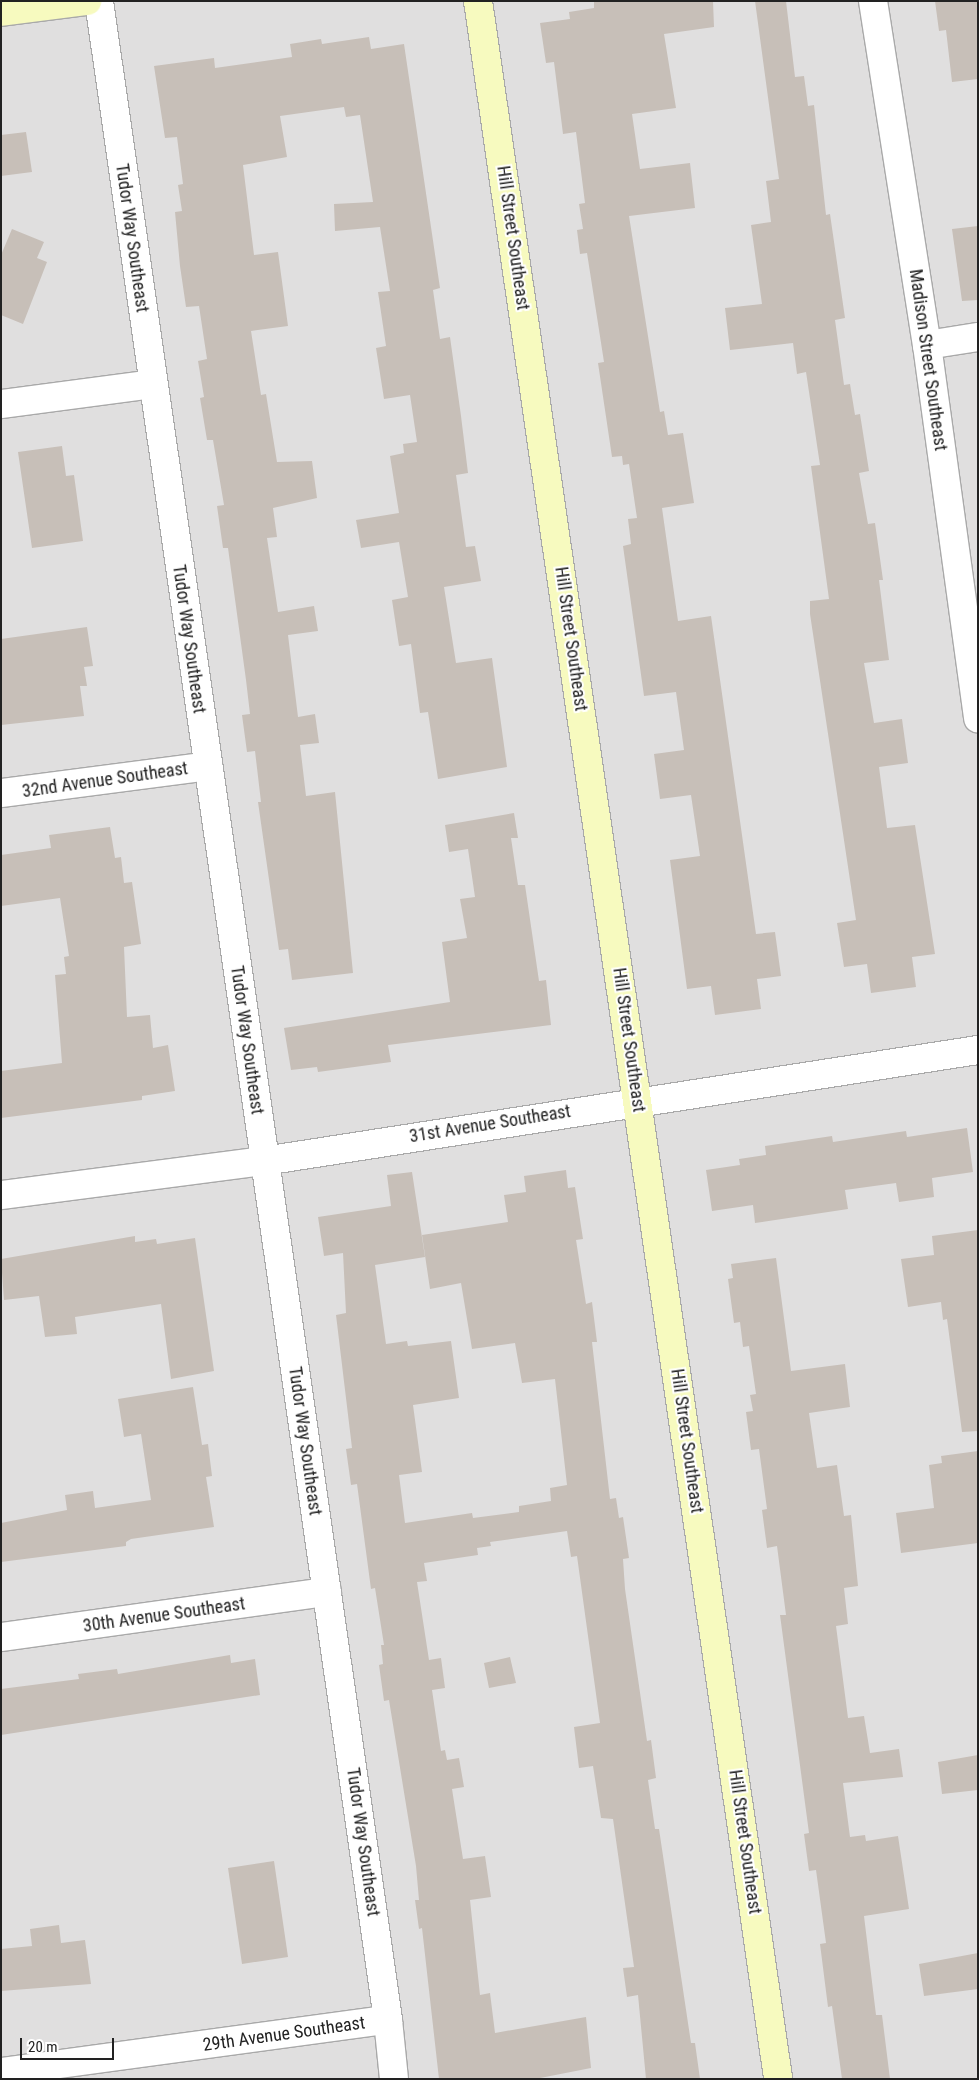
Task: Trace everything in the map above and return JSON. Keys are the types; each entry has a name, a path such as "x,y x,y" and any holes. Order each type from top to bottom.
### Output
{"street":[{"path":"1,12 87,1"},
{"name":"Tudor Way Southeast","path":"99,1 152,384 388,2020 394,2079"},
{"name":"Hill Street Southeast","path":"478,1 778,2079"},
{"name":"Madison Street Southeast","path":"873,1 927,344 975,684 978,719"},
{"path":"927,344 978,337"},
{"path":"1,404 152,384"},
{"name":"32nd Avenue Southeast","path":"1,793 208,766"},
{"name":"31st Avenue Southeast","path":"1,1195 264,1161 638,1100 978,1050"},
{"name":"30th Avenue Southeast","path":"1,1637 327,1592"},
{"name":"29th Avenue Southeast","path":"1,2072 388,2020"}],"shaded area":[{"path":"1,1 978,1 978,2079 1,2079"}],"building":[{"path":"594,1 713,1 714,27 664,34 676,108 632,114 640,169 690,163 695,208 629,216 660,412 664,411 668,435 683,433 694,503 662,508 678,621 711,616 756,934 775,932 781,976 757,979 761,1009 715,1015 711,986 687,989 670,860 700,856 691,795 660,799 654,754 684,750 676,692 644,696 623,546 631,544 628,519 637,518 629,464 623,465 622,456 612,457 598,363 604,362 587,253 580,254 577,230 583,229 579,204 585,203 576,132 563,134 554,62 546,63 540,23 570,19 569,12 594,8"},
{"path":"755,1 786,1 795,77 804,76 808,106 814,105 826,215 830,214 845,318 835,320 844,385 850,384 855,415 860,414 869,471 859,473 868,524 875,523 883,580 879,580 889,660 864,663 874,723 902,719 908,763 879,767 887,828 915,825 935,954 912,957 916,987 871,993 867,964 844,967 837,923 856,920 810,614 810,601 829,599 811,466 820,465 806,372 797,374 793,343 730,350 725,308 762,304 751,225 771,222 766,181 779,179"},
{"path":"935,1 978,1 978,79 952,82 946,30 939,31"},
{"path":"369,37 371,49 404,44 440,288 433,290 440,339 450,337 461,416 468,473 456,475 466,547 475,546 481,581 444,587 456,663 492,658 507,767 438,779 428,712 420,713 411,644 399,646 392,600 408,597 399,542 361,548 356,520 399,513 390,456 404,453 403,444 417,442 410,395 384,399 376,348 386,346 378,292 390,291 380,227 335,231 334,204 373,202 360,115 346,117 344,107 280,116 287,157 243,165 254,255 278,252 288,326 251,331 261,395 266,394 277,462 312,461 317,498 273,508 277,537 267,538 278,612 314,606 318,631 288,635 298,717 315,714 319,743 300,745 306,796 335,792 353,973 292,980 288,949 279,950 258,802 261,802 255,751 247,752 242,715 250,714 246,680 228,548 223,548 217,506 224,505 213,440 207,440 200,398 204,397 198,361 207,359 199,306 186,307 180,266 175,212 182,211 178,185 183,184 177,137 165,138 154,66 214,58 215,68 292,57 290,44 321,39 322,44"},
{"path":"26,132 32,172 1,176 1,135"},
{"path":"978,226 978,300 962,301 952,229"},
{"path":"12,229 44,242 37,258 47,262 23,324 1,315 1,255"},
{"path":"62,446 66,476 74,475 83,541 32,548 18,452"},
{"path":"87,627 93,666 84,667 87,686 80,686 84,716 1,725 1,639"},
{"path":"514,813 518,838 511,838 518,885 525,885 539,981 546,980 551,1025 388,1045 391,1062 318,1072 317,1067 291,1070 284,1028 450,1002 442,942 467,938 460,899 475,897 468,849 449,852 445,825"},
{"path":"110,827 115,858 121,857 124,883 132,882 141,944 124,947 127,1017 150,1015 153,1048 168,1045 175,1091 142,1096 142,1100 1,1118 1,1071 62,1063 55,975 66,974 64,957 69,956 60,898 1,906 1,855 51,848 49,835"},
{"path":"967,1128 973,1172 932,1178 934,1197 899,1202 896,1183 845,1190 848,1209 755,1223 753,1205 712,1211 706,1170 740,1165 739,1159 766,1155 765,1146 832,1136 833,1142 906,1131 907,1137"},
{"path":"566,1170 568,1188 575,1187 583,1239 576,1240 586,1304 592,1302 597,1342 592,1342 610,1499 616,1498 619,1518 623,1517 629,1558 623,1559 625,1589 647,1741 651,1740 656,1778 648,1780 655,1829 659,1829 691,2043 695,2043 700,2079 646,2079 638,1995 627,1997 623,1968 634,1967 613,1819 601,1818 593,1766 579,1768 574,1727 600,1723 577,1556 571,1557 567,1531 490,1542 491,1546 477,1548 478,1555 424,1563 427,1581 417,1582 429,1660 441,1658 445,1688 432,1690 441,1751 445,1750 447,1760 459,1758 464,1787 452,1789 463,1859 485,1856 491,1897 470,1900 480,1995 490,1993 495,2033 586,2017 591,2068 535,2079 439,2079 422,1928 419,1929 415,1900 419,1900 416,1866 389,1700 384,1701 379,1665 383,1664 381,1645 384,1645 375,1588 371,1589 357,1484 351,1485 346,1449 352,1448 336,1315 346,1313 343,1253 324,1256 318,1217 391,1206 387,1175 412,1172 425,1257 375,1265 386,1344 407,1341 408,1346 451,1341 459,1398 413,1405 422,1472 399,1475 405,1523 472,1513 473,1518 519,1512 519,1506 551,1501 550,1488 567,1485 555,1379 522,1383 515,1343 472,1349 461,1283 430,1289 422,1235 508,1222 504,1195 526,1192 524,1176"},
{"path":"978,1230 978,1431 962,1432 947,1319 943,1320 941,1302 908,1307 901,1259 934,1255 932,1236"},
{"path":"135,1236 135,1242 156,1239 157,1244 195,1238 214,1371 171,1379 161,1304 75,1317 77,1334 45,1337 39,1296 4,1300 1,1259"},
{"path":"776,1258 791,1371 845,1364 850,1407 809,1413 817,1468 837,1465 844,1516 851,1515 858,1586 844,1588 848,1624 836,1626 848,1718 864,1716 870,1753 899,1749 903,1777 843,1783 850,1837 865,1835 866,1841 898,1836 909,1909 864,1916 876,2015 882,2015 890,2079 842,2079 832,2006 828,2007 820,1944 826,1943 816,1870 809,1871 804,1834 809,1833 780,1615 786,1615 777,1546 767,1548 762,1510 767,1509 759,1449 751,1450 746,1412 753,1411 750,1395 756,1394 749,1346 743,1347 740,1322 734,1323 728,1279 733,1278 731,1264"},
{"path":"193,1387 202,1445 208,1444 212,1476 206,1477 214,1527 131,1539 126,1542 126,1546 1,1562 1,1523 67,1510 65,1495 93,1491 95,1508 151,1500 141,1434 124,1437 118,1399"},
{"path":"978,1451 978,1543 901,1553 896,1513 934,1508 929,1465 942,1463 941,1456"},
{"path":"230,1655 231,1663 255,1659 260,1695 1,1735 1,1689 79,1679 78,1674 117,1669 118,1674"},
{"path":"510,1657 516,1683 489,1688 484,1663"},
{"path":"978,1755 978,1790 942,1794 938,1762"},
{"path":"274,1861 288,1957 242,1964 228,1868"},
{"path":"59,1925 61,1943 85,1940 91,1984 1,1991 1,1949 32,1946 30,1929"},
{"path":"978,1953 978,1989 924,1996 919,1964"}]}
